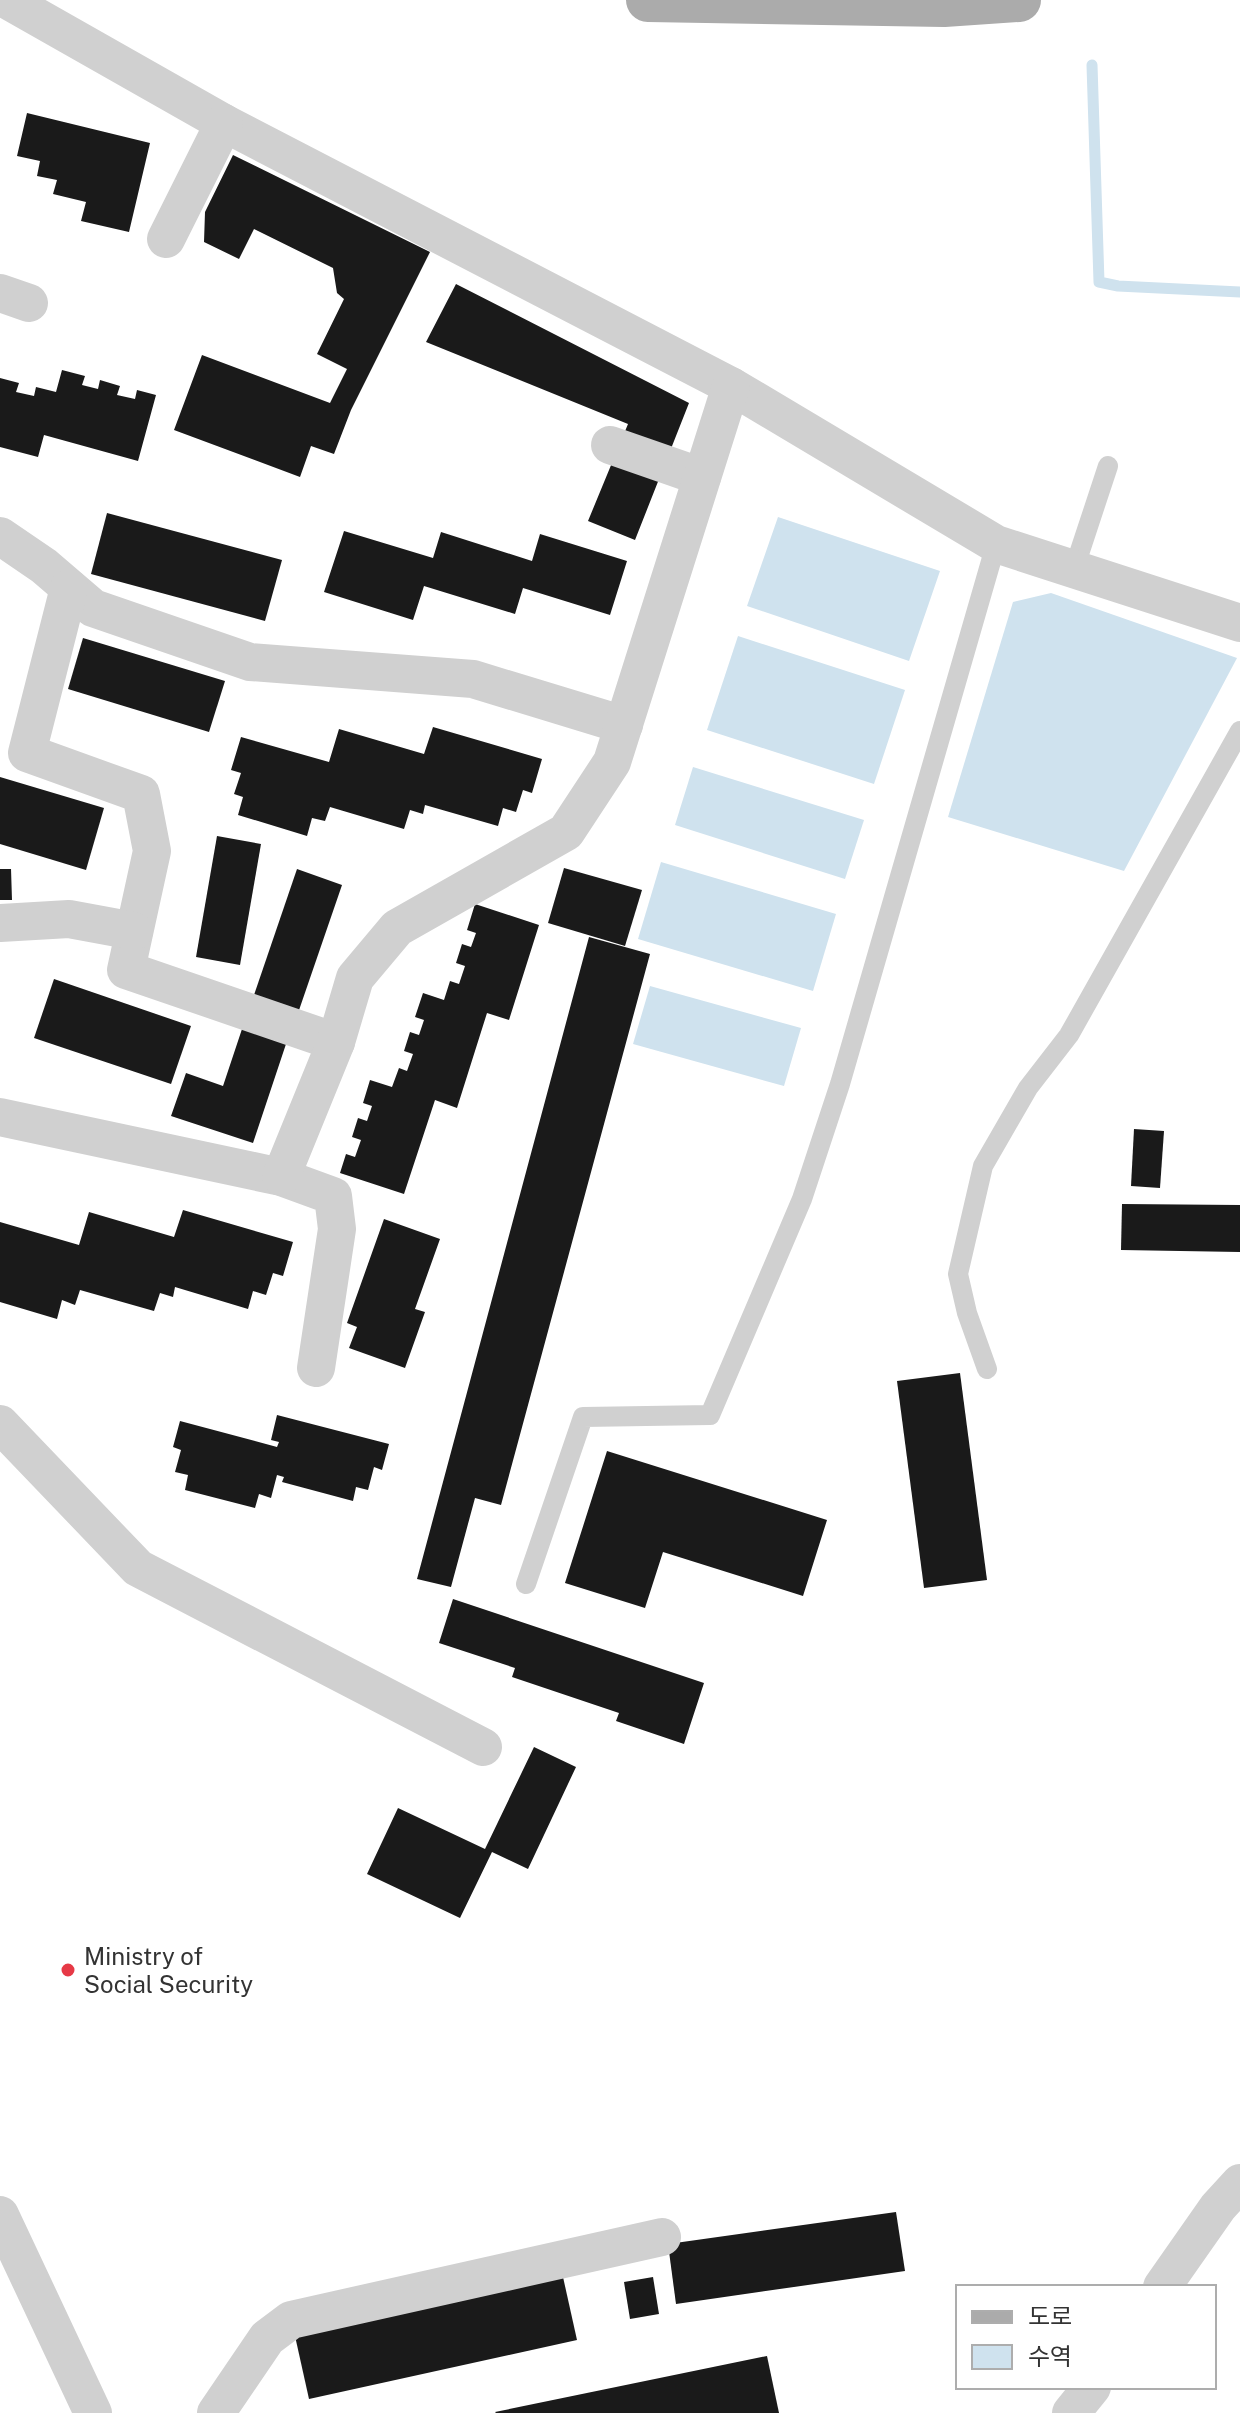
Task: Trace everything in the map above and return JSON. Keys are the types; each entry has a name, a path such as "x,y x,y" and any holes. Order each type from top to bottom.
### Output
{"main road":[{"path":"648,0 944,5 1019,0"}],"street":[{"path":"7,0 224,123 731,386 996,544 1240,623"},
{"path":"166,239 224,123"},
{"path":"281,1177 336,1042 355,978 397,928 566,832 612,762 731,386"},
{"path":"610,445 702,477"},
{"path":"0,536 93,608 250,662 473,679 624,725"},
{"path":"69,588 27,753 141,794 152,851 126,970 336,1042"},
{"path":"0,923 69,919 134,931"},
{"path":"0,1117 281,1177 333,1196 337,1229 316,1368"},
{"path":"0,1424 138,1568 483,1747"},
{"path":"1163,2285 1218,2207 1240,2183"},
{"path":"0,2215 93,2413"},
{"path":"216,2413 267,2338 291,2320 662,2237"},
{"path":"1071,2413 1090,2389"}],"lane":[{"path":"1074,569 1108,466"},
{"path":"526,1584 583,1417 710,1415 812,1171 996,544"},
{"path":"987,1369 967,1313 958,1274 983,1166 1028,1088 1069,1035 1240,731"}],"water":[{"path":"778,517 940,571 909,661 747,606"},
{"path":"1051,593 1237,658 1124,871 948,817 1013,602"},
{"path":"738,636 905,690 874,784 707,730"},
{"path":"693,767 864,820 845,879 675,825"},
{"path":"661,862 836,914 813,991 638,939"},
{"path":"650,986 801,1028 784,1086 633,1044"}],"building":[{"path":"27,113 150,143 129,232 81,221 86,202 53,194 57,180 37,176 40,161 17,156"},
{"path":"233,155 430,252 351,410 334,454 311,446 300,477 174,430 202,355 330,403 347,369 317,354 344,299 337,293 333,268 254,229 239,259 204,242 205,212"},
{"path":"456,284 689,403 635,540 588,521 628,424 426,342"},
{"path":"62,370 85,376 82,385 98,389 100,380 120,386 117,395 135,399 137,390 156,395 138,461 44,435 38,457 0,447 0,378 19,383 16,392 34,396 36,387 56,392"},
{"path":"107,513 282,560 265,621 91,574"},
{"path":"344,531 433,558 441,532 532,561 540,534 627,561 610,615 523,588 515,614 424,586 413,620 324,592"},
{"path":"83,638 225,681 209,732 68,689"},
{"path":"433,727 542,759 532,793 523,790 516,812 503,808 498,826 425,805 423,814 410,810 404,829 330,807 325,821 312,818 307,836 238,815 243,797 234,794 241,773 231,770 241,737 329,762 339,729 424,754"},
{"path":"0,777 104,808 86,870 0,844"},
{"path":"217,836 261,844 240,965 196,957"},
{"path":"564,868 642,890 625,946 548,923"},
{"path":"0,869 11,869 12,900 0,900"},
{"path":"297,869 342,885 298,1013 253,998"},
{"path":"475,904 539,925 509,1020 487,1013 457,1108 435,1100 404,1194 340,1173 346,1154 355,1157 361,1140 352,1137 358,1118 367,1121 372,1106 363,1103 370,1080 392,1087 399,1068 407,1071 413,1054 404,1051 410,1032 419,1035 424,1020 415,1017 423,993 444,1000 450,981 459,984 465,966 456,963 462,944 471,947 476,933 467,930"},
{"path":"589,937 650,954 501,1505 475,1498 451,1587 417,1579"},
{"path":"54,979 191,1026 171,1084 34,1038"},
{"path":"244,1023 288,1038 253,1143 171,1116 186,1073 223,1086"},
{"path":"1134,1129 1164,1131 1160,1188 1131,1186"},
{"path":"1122,1204 1240,1205 1240,1252 1121,1250"},
{"path":"183,1210 293,1242 283,1276 273,1273 266,1295 253,1291 248,1309 175,1287 173,1297 160,1293 154,1311 80,1290 75,1305 62,1300 57,1319 0,1302 0,1222 79,1245 89,1212 174,1237"},
{"path":"384,1219 440,1239 415,1309 425,1312 405,1368 349,1348 357,1327 347,1323"},
{"path":"960,1373 987,1580 924,1588 897,1381"},
{"path":"277,1415 389,1444 382,1470 374,1467 368,1490 356,1487 353,1501 282,1482 284,1477 277,1475 271,1498 259,1494 255,1508 185,1490 188,1475 175,1472 181,1450 173,1447 180,1421 277,1447 279,1442 271,1440"},
{"path":"607,1451 827,1520 803,1596 663,1552 645,1608 565,1583"},
{"path":"453,1599 704,1683 684,1744 616,1721 619,1713 512,1677 515,1668 439,1643"},
{"path":"534,1747 576,1767 528,1869 492,1852 460,1918 367,1874 398,1808 485,1849"},
{"path":"896,2212 905,2271 676,2304 668,2244"},
{"path":"561,2268 577,2340 309,2399 293,2327"},
{"path":"653,2277 659,2314 630,2319 624,2282"},
{"path":"767,2356 779,2413 495,2412"}],"waterway":[{"path":"1092,65 1099,282 1118,286 1240,292"}],"place":[{"name":"Ministry of Social Security","path":"68,1970"}]}
